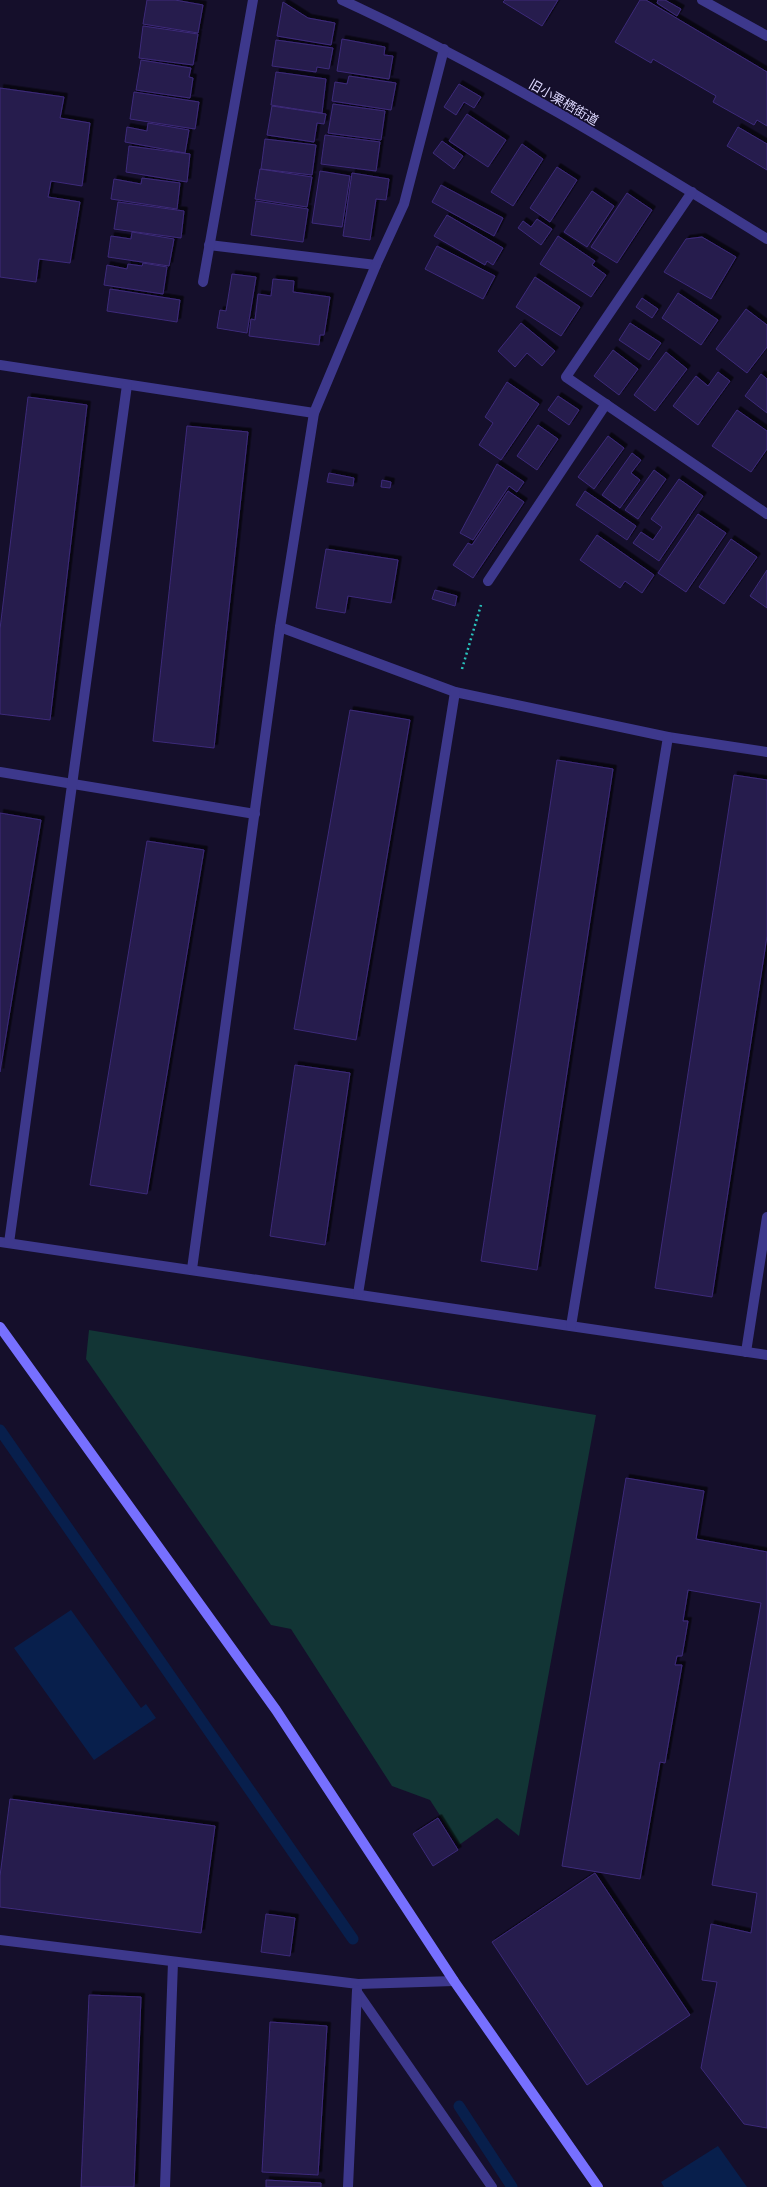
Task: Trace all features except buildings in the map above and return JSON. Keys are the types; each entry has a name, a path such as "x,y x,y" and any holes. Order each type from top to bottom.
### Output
{"street":[{"path":"203,282 253,0"},
{"name":"旧小栗栖街道","path":"342,0 444,49 692,192 767,239"},
{"path":"702,0 767,36"},
{"path":"192,1269 280,627 314,413 376,265 404,204 444,49"},
{"path":"692,192 566,377 767,514"},
{"path":"209,245 376,265"},
{"path":"0,365 314,413"},
{"path":"127,385 72,784 4,1242 767,1355"},
{"path":"488,581 606,404"},
{"path":"280,627 455,692 668,737 767,752"},
{"path":"358,1294 455,692"},
{"path":"572,1326 668,737"},
{"path":"0,772 254,814"},
{"path":"746,1352 767,1217"},
{"path":"0,1327 276,1710 454,1981 598,2187"},
{"path":"0,1940 358,1988 454,1981"},
{"path":"164,2187 173,1962"},
{"path":"348,2187 358,1988"},
{"path":"358,1988 492,2187"}],"path":[{"path":"455,692 488,581"}],"green space":[{"path":"89,1330 596,1415 519,1836 497,1818 459,1845 430,1800 392,1786 291,1629 271,1625 86,1359"}],"water":[{"path":"71,1610 141,1708 146,1704 156,1718 94,1760 14,1648"},
{"path":"718,2146 747,2187 664,2187 661,2182"}],"waterway":[{"path":"0,1430 353,1939"},
{"path":"459,2106 512,2187"}]}
